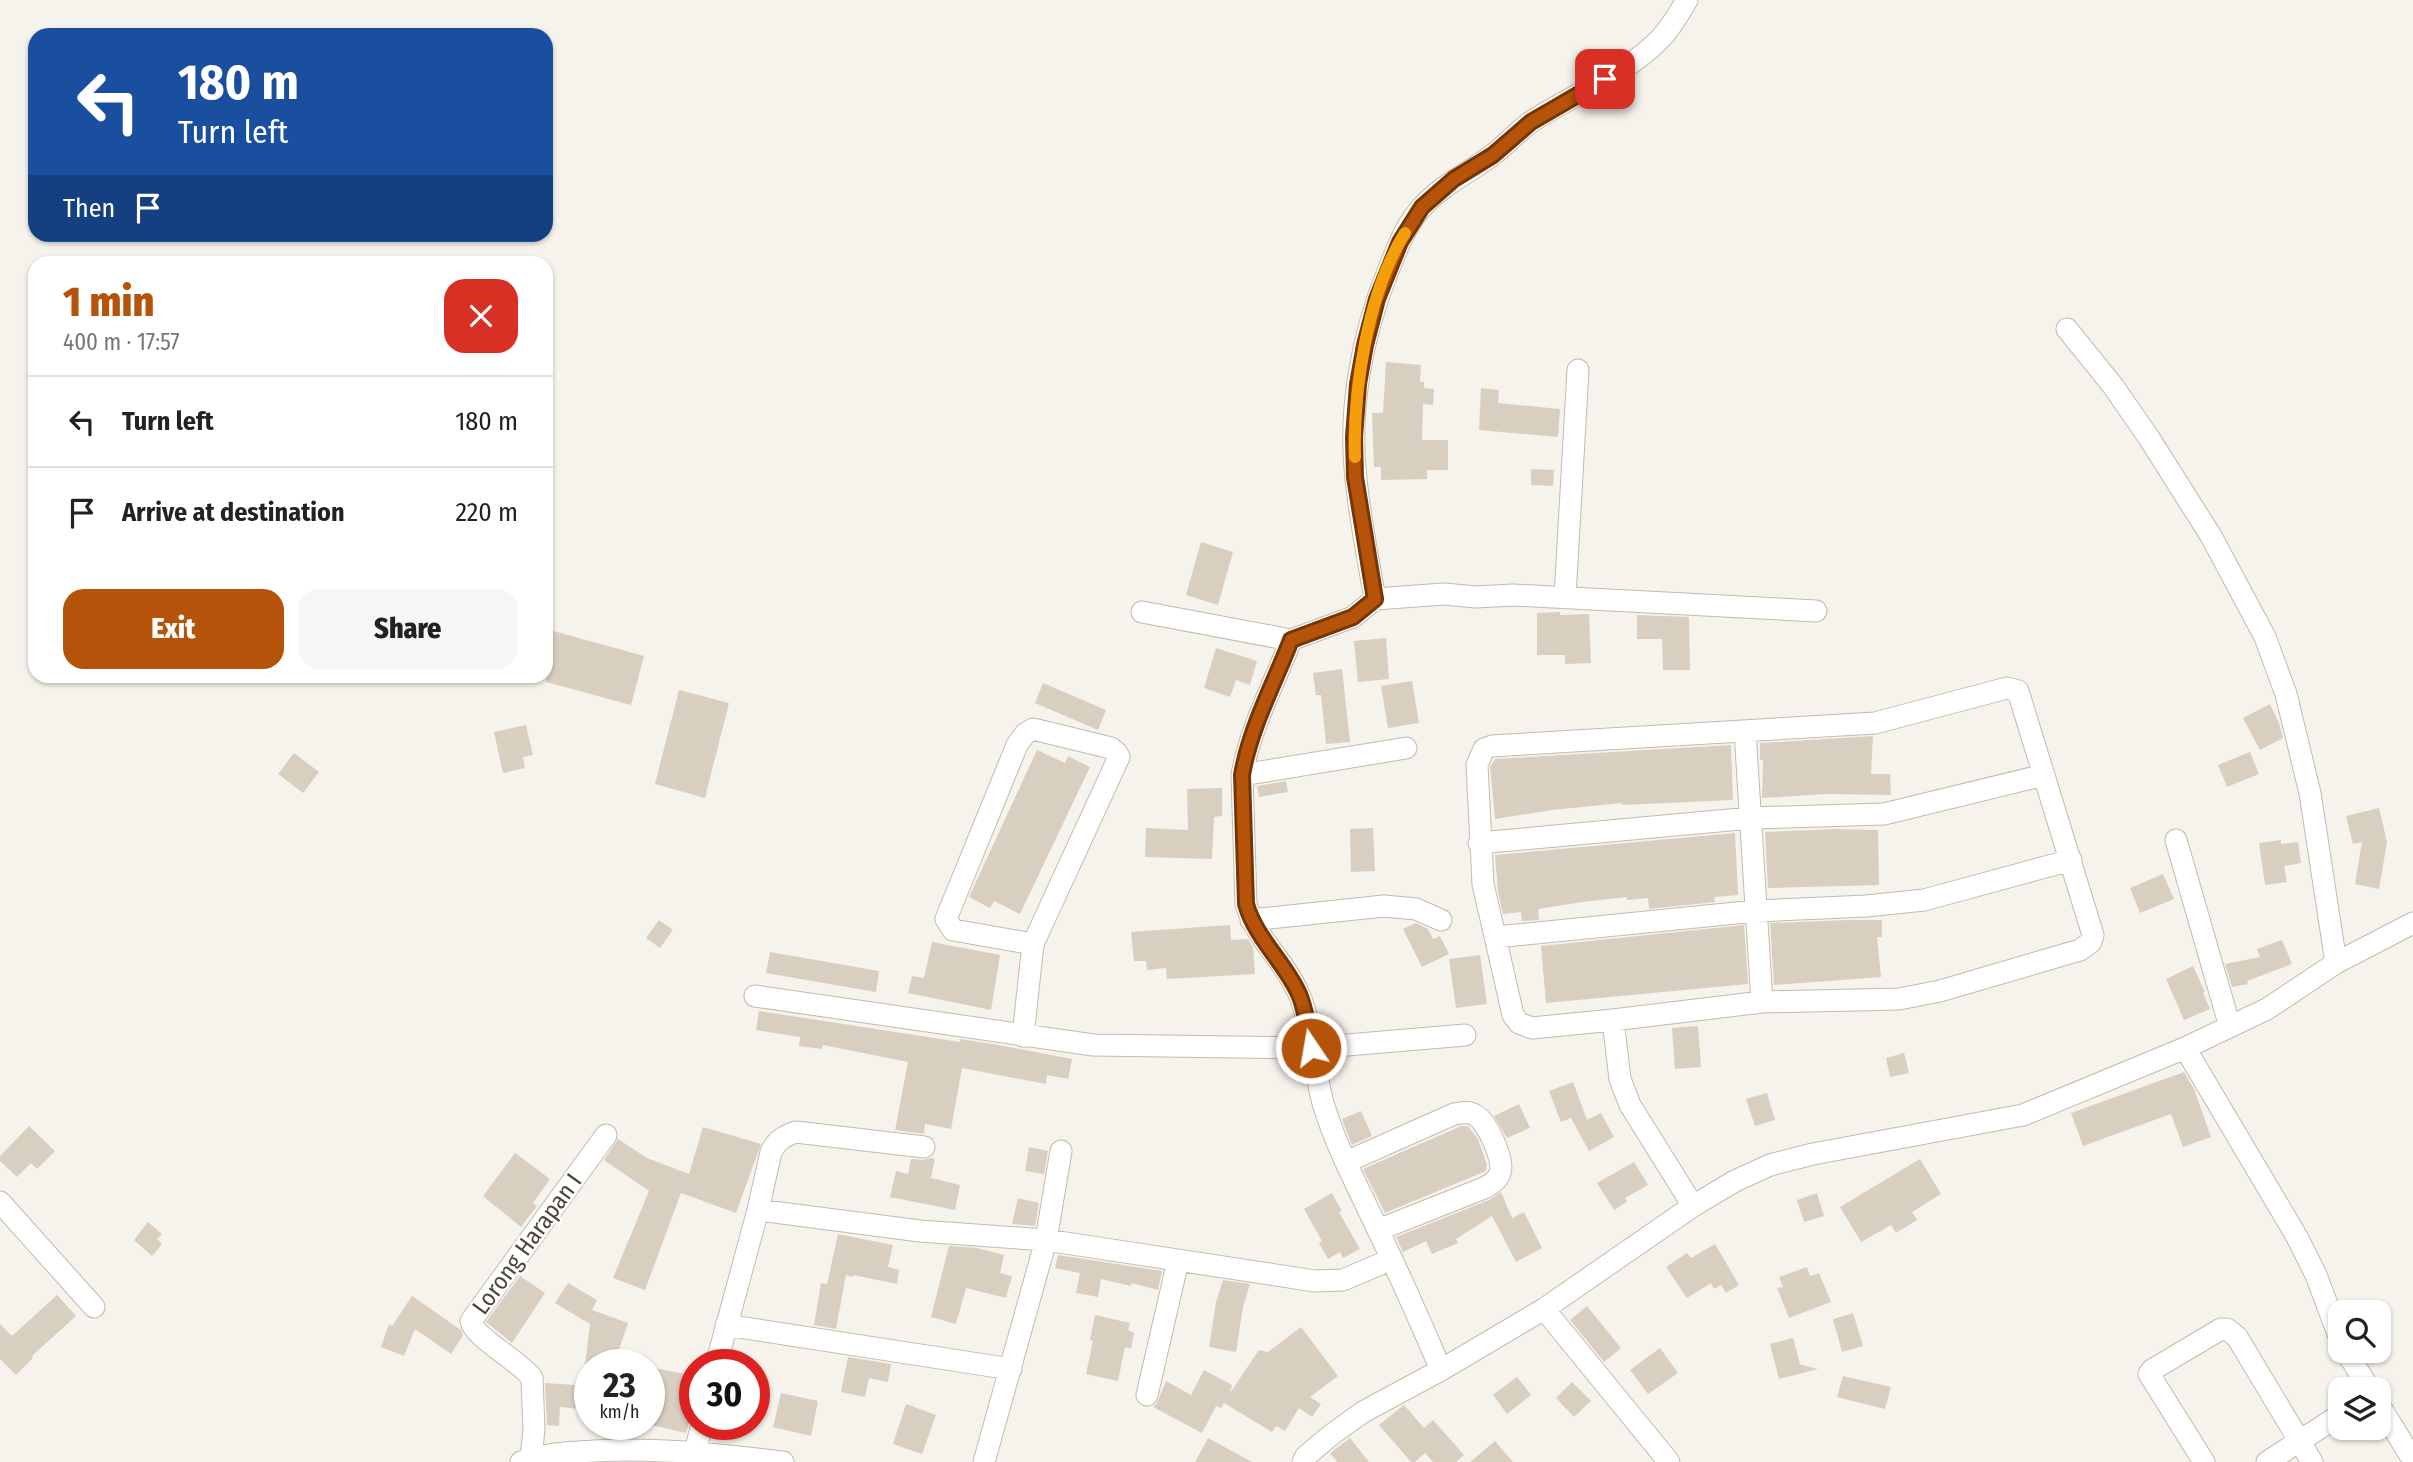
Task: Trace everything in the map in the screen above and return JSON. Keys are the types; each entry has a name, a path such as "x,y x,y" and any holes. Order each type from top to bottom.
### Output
{"street":[{"path":"1375,599 1355,477 1354,437 1358,384 1365,345 1377,299 1400,242 1422,207 1454,179 1493,155 1531,122 1584,93 1646,51 1667,31 1688,0"},
{"path":"2067,329 2113,386 2149,439 2211,536 2265,637 2286,694 2310,793 2336,963"},
{"path":"1565,597 1578,370"},
{"path":"1142,612 1291,640 1353,617 1375,599 1444,594 1476,597 1565,597 1816,611"},
{"path":"1291,640 1245,756 1242,775 1246,904 1251,920 1268,949 1285,969 1300,995 1323,1104 1346,1162 1441,1370"},
{"path":"2014,688 2020,697 2044,775 2093,934 2088,946 1940,990 1899,999 1762,1002 1532,1027 1519,1024 1513,1015 1483,884 1477,765 1484,748 1875,723 2014,688"},
{"path":"1023,1036 1033,944 1119,757 1111,748 1033,729 1025,734 1017,745 946,919 953,930 1033,944"},
{"path":"1745,731 1762,1002"},
{"path":"1242,775 1406,748"},
{"path":"1479,843 1751,818 1884,814 2044,775"},
{"path":"2176,840 2230,1027"},
{"path":"1496,937 1756,911 1866,906 1924,900 2071,860"},
{"path":"1251,920 1384,906 1416,909 1441,920"},
{"path":"1308,1460 1363,1412 1544,1309 1693,1206 1735,1181 1770,1165 1814,1154 2023,1115 2185,1048 2267,1009 2336,963 2413,923"},
{"path":"755,996 1093,1045 1311,1048 1465,1035"},
{"path":"1613,1020 1620,1079 1630,1105 1693,1206"},
{"path":"2185,1048 2297,1237 2328,1307"},
{"path":"1346,1162 1454,1114 1465,1112 1476,1115 1484,1122 1501,1159 1501,1171 1495,1181 1484,1188 1378,1230"},
{"path":"720,1349 771,1152 784,1136 796,1132 924,1147"},
{"name":"Lorong Harapan I","path":"606,1135 471,1321 475,1331 519,1364 532,1378 534,1429 526,1460 618,1448 695,1452 783,1462"},
{"path":"984,1462 1046,1240 1061,1151"},
{"path":"0,1202 94,1307"},
{"path":"758,1210 920,1231 1046,1240 1330,1282 1357,1275 1392,1259"},
{"path":"1147,1395 1178,1261"},
{"path":"1544,1309 1669,1462"},
{"path":"726,1325 1011,1369"},
{"path":"2204,1462 2149,1374 2221,1329 2227,1329 2237,1337 2312,1462"},
{"path":"2267,1462 2328,1423"},
{"path":"2391,1424 2413,1460"},
{"path":"695,1452 698,1440"}],"building":[{"path":"1386,362 1421,365 1420,382 1424,382 1424,388 1434,389 1433,405 1423,404 1422,440 1448,440 1448,470 1427,470 1427,479 1381,480 1381,467 1374,467 1372,413 1383,413"},
{"path":"1481,388 1499,390 1498,403 1560,409 1558,437 1479,430"},
{"path":"1531,469 1554,470 1553,486 1531,485"},
{"path":"1201,542 1233,552 1218,605 1186,595"},
{"path":"1560,612 1560,615 1589,614 1591,663 1565,664 1565,655 1537,655 1537,613"},
{"path":"1637,615 1689,617 1690,670 1663,670 1662,639 1637,639"},
{"path":"553,631 644,656 631,705 550,683 553,683"},
{"path":"1386,638 1389,679 1358,682 1354,641"},
{"path":"1216,648 1257,661 1250,685 1236,680 1230,697 1204,688"},
{"path":"1342,669 1350,742 1326,744 1321,695 1316,695 1313,673"},
{"path":"1412,681 1419,723 1388,728 1381,686"},
{"path":"1043,683 1106,710 1098,730 1035,703"},
{"path":"679,690 729,703 705,798 655,784"},
{"path":"2270,704 2283,738 2260,750 2243,718"},
{"path":"526,725 533,755 523,757 525,768 503,773 494,732"},
{"path":"1873,736 1871,774 1890,774 1891,795 1827,794 1762,798 1763,760 1760,760 1760,743"},
{"path":"1731,745 1733,800 1622,803 1495,819 1490,767 1495,759"},
{"path":"1037,750 1065,763 1068,756 1090,767 1020,914 994,901 990,908 969,897"},
{"path":"2250,752 2259,774 2227,787 2218,765"},
{"path":"294,753 319,772 303,793 278,774"},
{"path":"1286,781 1288,792 1259,797 1257,786"},
{"path":"1222,788 1222,816 1214,817 1212,859 1145,857 1146,828 1188,830 1187,789"},
{"path":"2379,808 2387,842 2379,889 2355,884 2362,842 2353,844 2346,816"},
{"path":"1373,828 1375,871 1351,872 1350,829"},
{"path":"1878,830 1879,885 1768,888 1765,832"},
{"path":"1735,833 1738,895 1714,897 1715,902 1649,909 1648,898 1627,900 1627,897 1582,902 1538,909 1539,920 1522,921 1521,912 1503,914 1495,855"},
{"path":"2281,840 2281,844 2298,842 2301,863 2284,866 2287,882 2265,885 2259,843"},
{"path":"2163,874 2174,899 2140,913 2130,888"},
{"path":"659,920 673,930 660,948 646,938"},
{"path":"1882,920 1882,937 1877,937 1881,977 1774,985 1770,923"},
{"path":"1416,923 1428,929 1433,939 1440,936 1449,954 1422,967 1403,929"},
{"path":"1230,925 1231,940 1248,939 1253,947 1255,974 1167,979 1166,968 1147,970 1146,961 1134,961 1131,932"},
{"path":"1744,925 1748,984 1546,1003 1541,946"},
{"path":"2282,940 2292,964 2247,981 2248,984 2232,987 2225,964 2260,957 2257,949"},
{"path":"932,942 1000,955 991,1010 908,993 912,976 924,978"},
{"path":"770,952 879,971 876,992 766,973"},
{"path":"1480,955 1487,1004 1456,1008 1449,959"},
{"path":"2193,966 2210,1009 2184,1020 2166,979"},
{"path":"759,1011 960,1042 960,1039 993,1044 1072,1059 1068,1079 1047,1075 1046,1084 962,1068 951,1129 925,1124 924,1134 895,1130 908,1062 823,1045 822,1049 799,1046 800,1037 756,1030"},
{"path":"1698,1026 1701,1067 1675,1069 1672,1028"},
{"path":"1904,1053 1909,1073 1890,1077 1886,1058"},
{"path":"2184,1072 2194,1089 2211,1137 2183,1147 2171,1114 2083,1146 2071,1113"},
{"path":"1573,1082 1587,1120 1601,1113 1614,1137 1589,1151 1571,1118 1561,1122 1549,1091"},
{"path":"1767,1093 1775,1120 1755,1126 1746,1099"},
{"path":"1519,1104 1530,1128 1507,1138 1494,1116"},
{"path":"1361,1111 1372,1136 1352,1145 1342,1119"},
{"path":"29,1126 55,1151 37,1169 31,1163 17,1177 0,1161 0,1156"},
{"path":"1461,1126 1468,1126 1478,1139 1487,1165 1486,1171 1385,1213 1363,1169"},
{"path":"703,1127 761,1144 736,1213 681,1193 645,1290 613,1278 649,1191 604,1160 618,1139 647,1158 689,1174"},
{"path":"1029,1147 1048,1151 1044,1174 1025,1171"},
{"path":"515,1153 550,1179 533,1203 537,1206 521,1227 483,1196"},
{"path":"911,1159 935,1159 931,1178 960,1185 955,1210 890,1197 896,1171 908,1174"},
{"path":"1920,1159 1941,1194 1912,1212 1917,1220 1896,1233 1891,1225 1861,1242 1840,1207"},
{"path":"1634,1162 1648,1185 1625,1198 1627,1202 1614,1210 1597,1183"},
{"path":"1501,1192 1512,1218 1524,1212 1542,1248 1516,1262 1492,1216 1456,1239 1458,1243 1432,1254 1426,1241 1403,1252 1396,1237 1489,1200"},
{"path":"1332,1193 1342,1211 1339,1212 1360,1249 1343,1258 1340,1252 1328,1259 1319,1243 1322,1241 1304,1209"},
{"path":"1817,1193 1824,1216 1804,1222 1797,1200"},
{"path":"1018,1198 1039,1203 1035,1226 1012,1224"},
{"path":"148,1222 162,1234 157,1239 162,1244 152,1256 134,1240"},
{"path":"838,1234 893,1245 888,1267 899,1270 897,1284 846,1275 836,1329 814,1325 821,1283 827,1284"},
{"path":"1715,1244 1739,1285 1726,1293 1721,1285 1714,1289 1711,1283 1687,1298 1666,1267 1687,1253 1691,1258"},
{"path":"949,1246 977,1248 1004,1255 1000,1273 1012,1276 1006,1298 966,1288 956,1324 931,1317"},
{"path":"1058,1255 1162,1271 1158,1290 1101,1279 1098,1297 1076,1293 1080,1273 1055,1268"},
{"path":"1807,1267 1810,1276 1819,1273 1831,1302 1789,1318 1777,1288 1783,1287 1779,1277"},
{"path":"520,1276 545,1293 512,1343 486,1322"},
{"path":"1223,1280 1250,1284 1243,1307 1236,1352 1209,1347 1216,1302"},
{"path":"568,1283 597,1300 592,1310 628,1323 619,1349 587,1349 590,1324 555,1303"},
{"path":"57,1295 76,1316 32,1356 16,1375 0,1359 0,1324 12,1336"},
{"path":"412,1296 461,1330 463,1335 451,1354 415,1329 404,1356 381,1347 389,1324 392,1326"},
{"path":"1587,1306 1621,1348 1604,1362 1570,1320"},
{"path":"1853,1313 1863,1346 1842,1352 1833,1319"},
{"path":"1095,1315 1130,1323 1128,1330 1134,1333 1131,1349 1125,1347 1118,1381 1086,1374"},
{"path":"1301,1327 1338,1376 1310,1397 1321,1404 1312,1417 1299,1408 1285,1431 1276,1426 1272,1432 1224,1403 1221,1408 1216,1406 1202,1433 1153,1407 1166,1381 1191,1395 1204,1370 1232,1385 1230,1393 1259,1350 1268,1352"},
{"path":"1793,1338 1798,1364 1818,1369 1779,1379 1770,1344"},
{"path":"1660,1348 1678,1373 1648,1394 1630,1370"},
{"path":"848,1357 891,1364 888,1382 869,1378 865,1397 841,1392"},
{"path":"665,1370 679,1373 679,1431 665,1428"},
{"path":"1843,1376 1891,1387 1885,1409 1837,1397"},
{"path":"1517,1377 1531,1395 1507,1414 1493,1395"},
{"path":"1572,1382 1591,1401 1574,1417 1556,1398"},
{"path":"545,1383 574,1385 574,1408 560,1407 559,1426 547,1425"},
{"path":"781,1393 818,1401 811,1436 773,1427"},
{"path":"906,1404 936,1415 922,1454 893,1444"},
{"path":"1404,1405 1424,1428 1433,1420 1464,1455 1456,1462 1433,1462 1425,1453 1415,1462 1411,1462 1379,1425"},
{"path":"1208,1438 1252,1462 1195,1462"},
{"path":"1350,1438 1369,1462 1337,1462 1330,1453"},
{"path":"1495,1441 1513,1462 1470,1462"}],"slow traffic":[{"path":"1355,457 1358,384 1365,345 1377,299 1405,233"}],"route":[{"path":"1311,1048 1300,995 1285,969 1268,949 1251,920 1246,904 1242,775 1245,756 1254,731 1291,640 1353,617 1375,599 1355,477 1354,437 1358,384 1377,299 1400,242 1422,207 1454,179 1493,155 1531,122 1605,79"}]}
